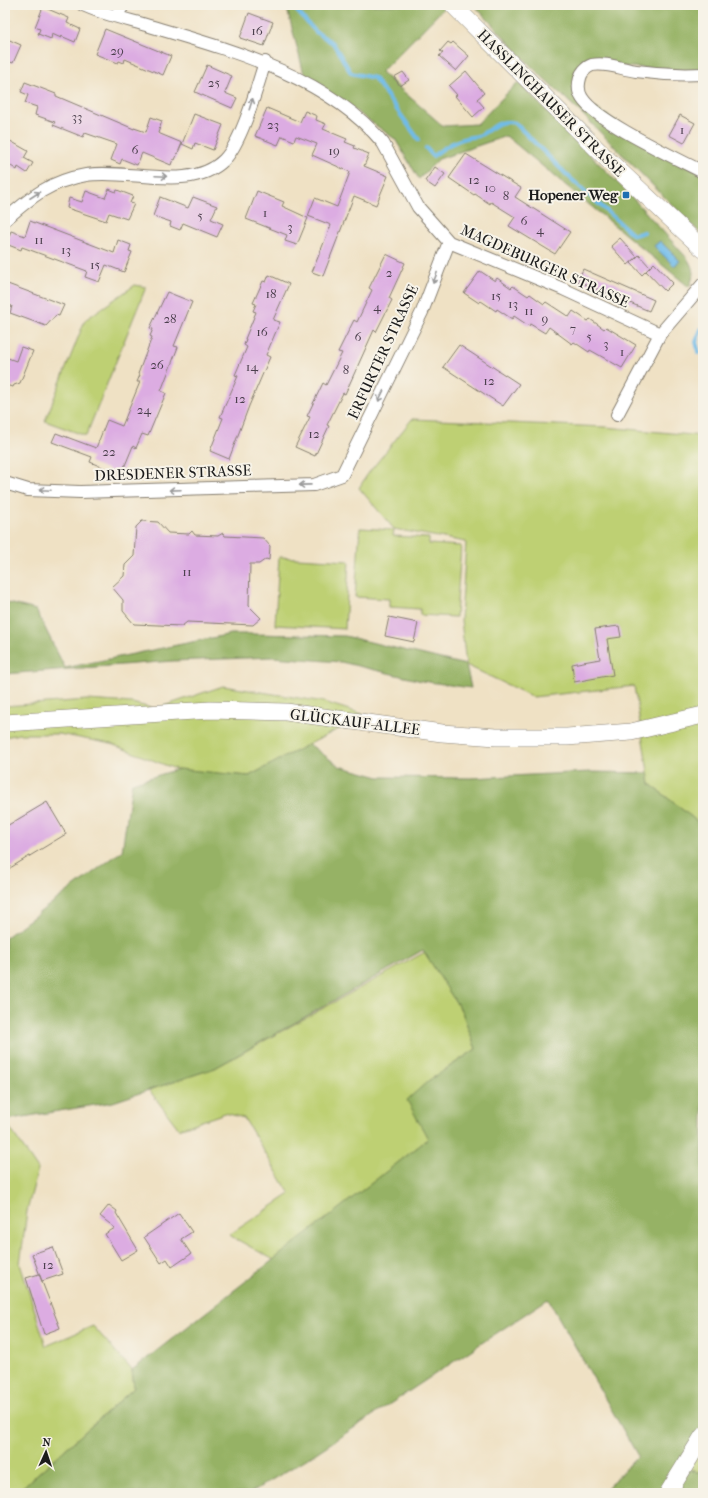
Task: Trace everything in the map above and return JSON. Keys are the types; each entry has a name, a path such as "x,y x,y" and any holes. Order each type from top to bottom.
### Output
{"main road":[{"name":"HASSLINGHAUSER STRASSE","path":"454,5 607,159 703,249"},
{"name":"GLÜCKAUF-ALLEE","path":"5,723 210,710 286,712 450,733 496,737 567,737 631,732 703,715"},
{"path":"668,1493 703,1436"}],"street":[{"name":"MAGDEBURGER STRASSE","path":"83,5 264,62 317,89 369,128 383,143 418,207 449,242 563,289 660,334"},
{"path":"115,16 124,5"},
{"path":"5,220 34,194 62,182 86,175 108,173 189,177 206,172 216,167 225,159 239,135 264,62"},
{"path":"703,74 636,71 605,64 596,65 589,66 580,76 579,90 585,103 613,124 703,172"},
{"name":"ERFURTER STRASSE","path":"342,475 422,312 449,242"},
{"path":"617,415 660,334 703,284"},
{"name":"DRESDENER STRASSE","path":"5,483 28,490 109,492 314,485 342,475"}],"green space":[{"path":"286,5 442,5 445,7 381,72 443,126 477,124 518,82 630,195 687,258 693,272 689,287 506,136 439,159 419,179 395,139 304,74"},
{"path":"474,5 703,5 703,72 588,64 579,98 703,175 703,236 580,112 533,68"},
{"path":"135,285 146,287 86,436 45,421 85,320"},
{"path":"412,419 605,427 703,436 703,826 650,784 634,686 533,697 466,665 461,620 466,542 394,529 359,488 367,475"},
{"path":"360,528 394,530 393,536 429,538 429,544 461,546 456,617 420,615 420,609 389,607 389,599 355,597"},
{"path":"279,557 349,561 345,629 275,625"},
{"path":"5,602 36,610 65,668 231,634 345,636 466,665 471,688 422,681 341,662 272,657 173,661 5,674"},
{"path":"223,686 324,702 365,715 249,776 178,770 111,744 59,734 19,734 5,737 5,706 87,700 132,703 155,709"},
{"path":"309,744 339,766 379,777 471,778 590,772 648,773 650,784 703,826 703,1424 660,1493 602,1493 638,1456 548,1299 313,1455 250,1493 16,1493 134,1388 132,1370 428,1139 407,1100 428,1081 476,1049 462,1012 423,950 215,1068 113,1102 5,1120 5,938 122,851 132,783 179,769 249,776"},
{"path":"425,952 462,1012 476,1049 428,1081 428,1139 274,1260 229,1235 290,1194 244,1118 225,1113 179,1129 149,1090 215,1068"},
{"path":"5,1121 38,1169 27,1211 20,1264 46,1346 93,1326 132,1370 134,1388 16,1493 5,1493"},
{"path":"703,1445 703,1473 688,1470"},
{"path":"688,1470 703,1473 703,1493 672,1493"}],"water":[{"path":"660,241 680,261 674,266 654,246"}],"building":[{"path":"43,7 69,18 67,23 80,29 75,42 52,34 51,39 38,34 40,29 35,27"},
{"path":"249,13 273,22 264,46 240,38"},
{"path":"105,29 171,56 163,75 125,59 124,63 119,61 118,63 95,54"},
{"path":"5,38 21,45 13,63 5,60"},
{"path":"448,42 451,44 453,42 469,56 456,71 439,56 443,53 440,51"},
{"path":"207,65 232,76 225,93 237,98 232,108 195,92"},
{"path":"466,71 484,93 477,99 484,107 473,117 455,96 457,95 449,86"},
{"path":"403,72 409,80 400,86 394,77"},
{"path":"25,82 56,94 56,96 134,129 146,132 151,117 162,121 158,133 182,143 175,160 173,159 171,165 142,153 137,165 122,159 120,164 111,160 117,144 85,133 83,137 53,125 55,122 35,115 37,107 25,103 28,95 21,92"},
{"path":"267,108 300,122 305,111 317,116 316,120 326,124 323,129 347,139 345,142 355,146 354,148 369,154 364,166 388,176 376,205 354,196 323,276 312,272 331,225 308,216 315,198 337,207 350,172 312,155 317,144 296,136 294,141 282,136 278,145 255,136"},
{"path":"194,114 223,125 213,150 195,143 193,149 182,144"},
{"path":"680,115 695,123 684,143 669,135"},
{"path":"5,138 28,151 24,158 33,163 27,173 18,167 17,170 5,162"},
{"path":"466,154 521,188 515,197 570,232 555,254 509,226 515,217 491,202 490,204 475,194 474,195 449,178"},
{"path":"435,167 445,174 435,188 425,181"},
{"path":"109,189 116,192 117,190 133,196 130,203 134,204 127,219 109,213 106,221 67,208 69,198 82,202 86,191 105,198"},
{"path":"257,191 284,202 282,206 308,218 297,245 285,241 287,235 246,219"},
{"path":"160,197 188,208 193,197 217,206 211,219 223,224 217,237 183,223 180,230 170,226 171,222 153,216"},
{"path":"30,221 114,253 118,240 131,245 129,251 132,252 124,272 106,265 99,282 85,277 87,271 22,247 21,250 6,244 11,231 25,236"},
{"path":"620,238 637,257 628,265 611,246"},
{"path":"386,254 405,263 389,298 392,300 376,332 374,330 345,394 343,393 327,425 329,426 315,456 295,447 310,417 307,416 323,383 326,385 342,353 338,352 354,320 357,322 372,290 369,288"},
{"path":"639,255 650,267 642,275 631,263"},
{"path":"654,263 673,283 665,291 646,271"},
{"path":"583,269 654,300 649,311 578,281"},
{"path":"480,271 495,281 497,278 511,288 513,286 528,296 530,294 544,304 546,302 569,317 573,311 588,321 590,319 604,329 606,327 636,345 622,368 590,350 589,352 574,342 572,344 549,327 545,333 530,324 529,326 514,316 512,319 481,301 479,303 464,293"},
{"path":"269,275 289,284 273,320 280,322 266,355 270,357 249,406 229,459 210,451 223,418 220,417 238,376 235,375 247,347 244,345 245,339 256,312 253,311 256,304 253,303 263,281 266,282"},
{"path":"5,283 64,305 59,316 56,315 46,326 10,313 12,306 5,304"},
{"path":"167,292 192,302 174,346 178,347 161,391 166,393 148,436 142,434 136,448 133,446 121,475 90,462 92,457 52,442 56,433 96,448 107,420 122,426 140,382 137,382 140,375 138,374 152,337 150,336 153,329 150,328"},
{"path":"459,345 519,384 503,406 443,367"},
{"path":"21,347 33,351 20,383 14,385 13,387 5,385 5,357 16,361"},
{"path":"142,521 158,522 168,533 189,534 192,531 195,535 218,536 223,533 225,536 263,538 270,546 269,560 266,559 259,564 250,564 249,606 261,618 253,625 187,622 182,626 134,624 123,611 123,600 112,587 124,576 125,565 134,556 136,527"},
{"path":"389,617 418,623 414,642 385,636"},
{"path":"619,626 621,637 607,639 613,675 574,682 572,664 600,659 595,629"},
{"path":"47,802 66,834 5,871 5,827"},
{"path":"109,1205 117,1211 116,1213 138,1250 121,1260 105,1234 115,1228 100,1216"},
{"path":"179,1213 192,1232 181,1239 191,1254 172,1267 167,1259 161,1263 144,1237"},
{"path":"53,1247 63,1274 42,1281 32,1254"},
{"path":"39,1274 60,1328 44,1334 26,1278"}],"waterway":[{"path":"294,5 295,9 316,32 333,43 351,73 374,78 419,140"},
{"path":"426,148 433,156 452,143 461,139 483,134 503,122 515,123 568,176 631,233 634,235 644,232"},
{"path":"699,353 696,342 701,329"}],"place":[{"name":"Hopener Weg","path":"626,195"}]}
